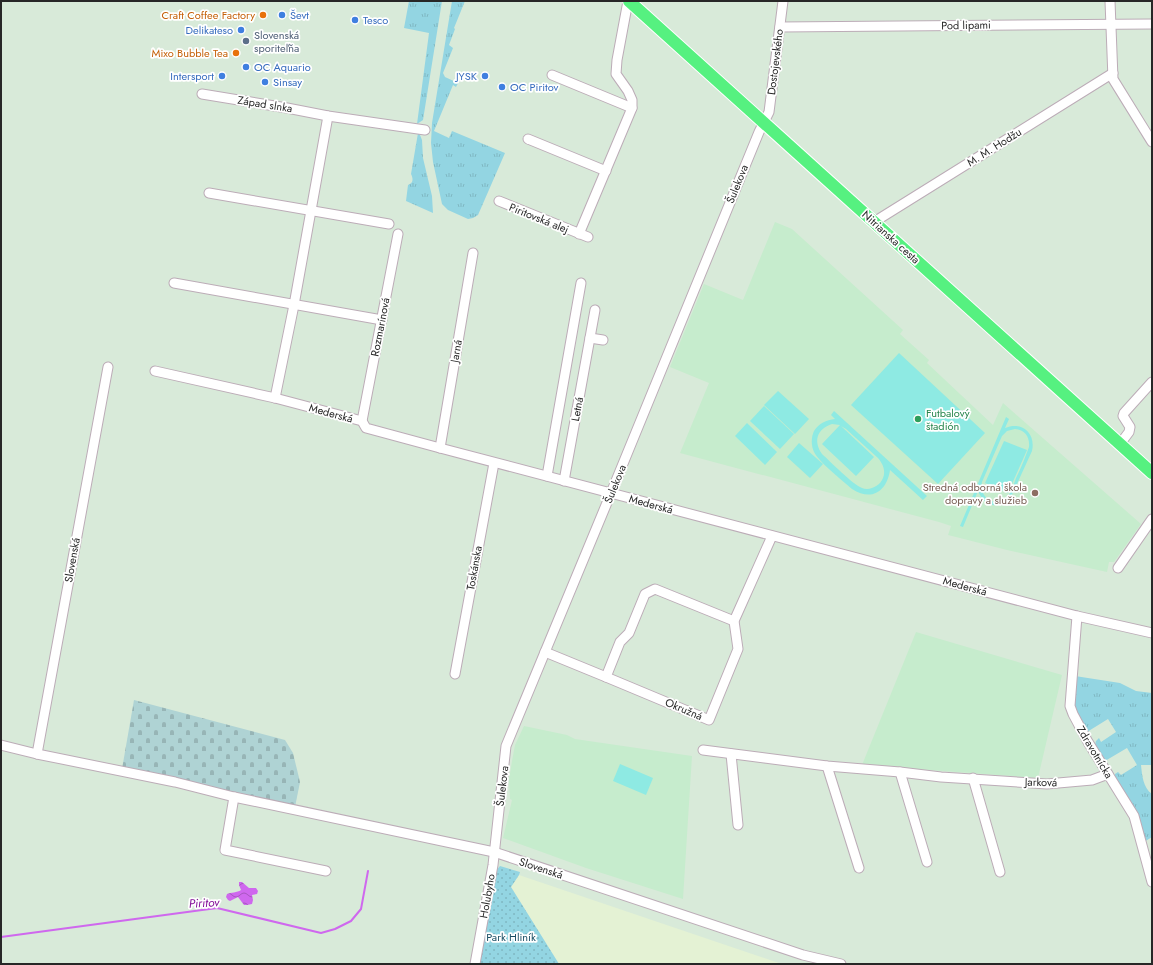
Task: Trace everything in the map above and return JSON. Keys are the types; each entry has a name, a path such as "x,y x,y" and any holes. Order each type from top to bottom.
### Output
{"main road":[{"name":"Nitrianska cesta","path":"628,1 1152,473"}],"street":[{"path":"552,75 632,108 632,100 616,74 617,60 628,1"},
{"name":"Dostojevského","path":"764,122 770,112 782,1"},
{"path":"1110,1 1114,79 1152,142"},
{"name":"Pod lipami","path":"780,27 1152,24"},
{"name":"M. M. Hodžu","path":"874,222 1113,73"},
{"path":"616,101 624,96 625,88"},
{"name":"Západ slnka","path":"202,94 328,116 425,130"},
{"name":"Piritovská alej","path":"499,201 584,236 606,172 632,108"},
{"path":"275,398 294,305 328,116"},
{"name":"Šulekova","path":"494,852 506,746 758,132 764,122"},
{"path":"528,139 606,172"},
{"path":"209,193 389,224"},
{"name":"Rozmarínová","path":"362,421 398,234"},
{"name":"Jarná","path":"440,448 473,253"},
{"path":"174,283 382,320"},
{"path":"547,476 580,283"},
{"name":"Letná","path":"564,481 595,310"},
{"path":"590,338 603,340"},
{"name":"Slovenská","path":"37,754 108,367"},
{"name":"Mederská","path":"155,370 275,398 362,421 366,428 494,463 1077,616 1152,633"},
{"path":"1120,444 1129,432 1130,427 1123,416 1124,413 1152,382"},
{"name":"Toskánska","path":"455,674 494,463"},
{"path":"1118,568 1152,519"},
{"path":"606,677 620,642 629,633 645,594 655,589 734,621 772,536"},
{"name":"Zdravotnícka","path":"1077,616 1070,706 1084,735 1134,816 1152,882"},
{"name":"Okružná","path":"545,652 709,720 738,649 734,621"},
{"name":"Slovenská","path":"1,745 37,754 175,782 234,797 494,852 802,955 841,964"},
{"name":"Jarková","path":"703,750 827,766 941,777 1047,784 1092,780 1108,774"},
{"path":"730,754 738,825"},
{"path":"827,766 859,868"},
{"path":"900,772 927,862"},
{"path":"973,778 1000,872"},
{"path":"234,797 225,850 326,870"},
{"name":"Holubyho","path":"475,964 494,852"}],"shaded area":[{"path":"775,222 792,229 903,330 900,334 929,360 927,363 993,425 1003,403 1141,524 1114,562 1109,562 1107,572 1007,550 948,535 951,526 939,522 680,453 709,383 670,367 704,284 743,300"},
{"name":"Futbalový štadión","path":"899,353 985,433 938,484 851,405"},
{"path":"778,391 809,419 795,434 764,405"},
{"path":"764,406 794,434 780,449 750,421"},
{"path":"834,411 927,496 923,500 890,470 886,484 877,492 866,494 859,493 852,489 826,466 813,450 812,439 814,431 823,422 835,419 831,415","holes":["832,424 840,425 822,444 856,476 874,457 841,426 846,429 878,458 883,465 884,473 882,481 874,487 865,489 858,486 847,478 822,454 819,449 817,440 820,432"]},
{"path":"1006,417 1009,419 1005,428 1011,426 1022,427 1030,434 1033,445 1032,451 1010,499 1001,504 992,505 984,500 978,491 963,527 960,526","holes":["1015,429 1024,432 1028,437 1029,447 1009,495 1000,502 995,502 986,498 983,493 982,482 1002,436 1007,431"]},
{"path":"747,423 777,452 765,465 735,436"},
{"path":"1004,441 1027,450 1008,493 985,483"},
{"path":"799,443 823,464 810,478 787,457"},
{"path":"916,632 1062,675 1038,778 862,765"},
{"path":"524,726 567,735 575,739 692,756 683,899 586,868 503,838 512,800 510,799 509,780 515,745"},
{"path":"620,764 653,778 646,795 613,781"},
{"path":"519,875 782,964 559,964 511,887"}],"green space":[{"path":"409,1 442,1 423,120 417,124 429,33 404,28"},
{"path":"452,1 465,1 454,28 455,29 449,45 453,48 443,73 445,77 458,83 456,87 453,85 434,131 449,138 452,131 505,153 478,215 468,219 448,210 442,204 433,162 431,143 432,123"},
{"path":"418,133 422,140 423,158 432,196 433,213 406,201 408,185 412,180 411,174"},
{"path":"1075,676 1120,683 1136,691 1152,693 1152,765 1141,765 1145,785 1152,794 1152,837 1144,842 1115,779 1115,774 1118,772 1121,775 1137,765 1127,748 1105,761 1095,745 1096,741 1099,738 1101,742 1116,732 1108,719 1087,732 1075,708"},
{"path":"134,700 285,740 293,753 300,782 295,807 122,769"},
{"name":"Park Hliník","path":"500,866 520,872 511,887 559,964 478,964 494,873"}],"water":[{"path":"239,882 242,882 249,888 256,888 258,891 257,894 252,895 252,904 244,905 238,897 230,901 226,897 227,894 241,890"}],"waterway":[{"name":"Piritov","path":"1,937 217,908 321,933 335,929 351,921 361,909 368,871"}],"place":[{"name":"Craft Coffee Factory","path":"263,15"},
{"name":"Ševt","path":"282,15"},
{"name":"Tesco","path":"355,20"},
{"name":"Delikateso","path":"241,30"},
{"name":"Slovenská sporiteľňa","path":"246,41"},
{"name":"Mixo Bubble Tea","path":"236,53"},
{"name":"OC Aquario","path":"246,67"},
{"name":"Intersport","path":"222,76"},
{"name":"JYSK","path":"485,76"},
{"name":"Sinsay","path":"265,82"},
{"name":"OC Piritov","path":"502,87"},
{"name":"Futbalový štadión","path":"918,419"},
{"name":"Stredná odborná škola dopravy a služieb","path":"1035,493"}]}
